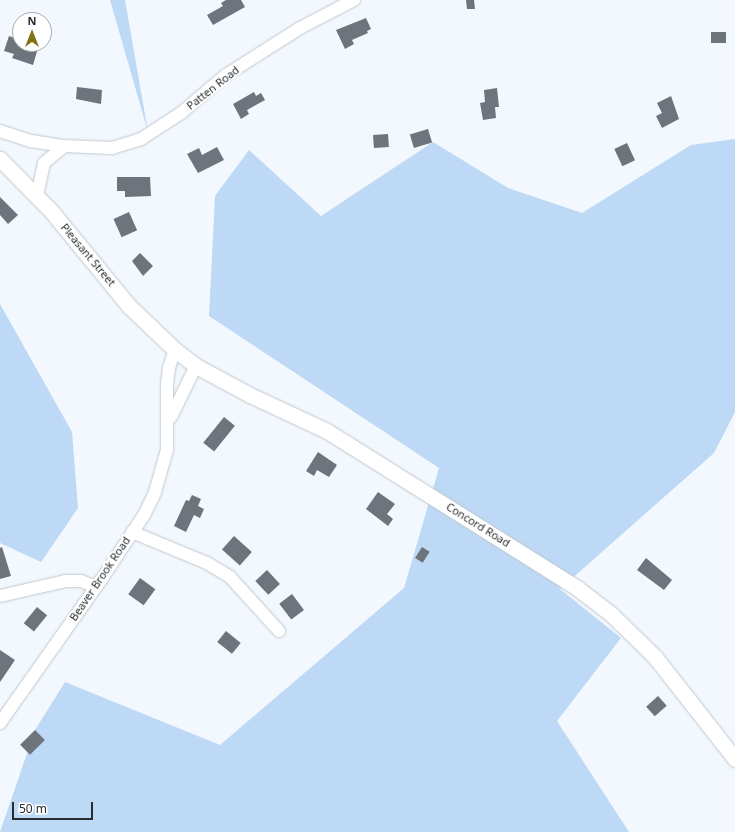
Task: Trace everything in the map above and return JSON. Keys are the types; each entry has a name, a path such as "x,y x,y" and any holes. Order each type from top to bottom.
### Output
{"main road":[{"name":"Pleasant Street","path":"0,159 37,196 129,306 176,350"},
{"name":"Concord Road","path":"176,350 196,366 326,431 577,588 611,614 655,657 735,759"}],"street":[{"name":"Patten Road","path":"0,131 31,141 64,146 112,148 142,139 182,113 226,75 300,28 354,0"},
{"path":"37,196 44,162 64,146"},
{"name":"Beaver Brook Road","path":"0,723 96,587 132,532 155,492 167,450 169,368 176,350"},
{"name":"Beaver Brook Road","path":"168,421 196,366"},
{"path":"132,532 207,563 230,577 279,631"},
{"path":"0,596 66,581 81,581 96,587"}],"shaded area":[{"path":"110,0 125,0 148,132"},
{"path":"735,139 735,412 714,453 560,589 621,638 557,721 629,832 0,832 35,730 65,682 220,745 404,588 439,468 209,316 215,196 249,150 321,216 433,142 508,188 582,213 691,145"},
{"path":"0,304 72,432 78,508 41,562 0,543"}],"building":[{"path":"226,0 241,0 245,7 213,25 207,15 223,6 221,3"},
{"path":"466,0 474,0 475,9 467,9"},
{"path":"366,18 371,29 367,31 368,33 352,40 354,44 345,49 336,30"},
{"path":"711,32 726,32 726,43 711,43"},
{"path":"9,36 12,37 12,52 37,52 33,65 12,58 14,54 4,51"},
{"path":"77,87 102,90 101,104 76,99"},
{"path":"497,88 499,107 495,107 496,118 483,120 480,103 485,102 484,90"},
{"path":"254,92 256,96 261,93 265,100 247,110 249,114 241,119 233,104"},
{"path":"671,96 679,119 662,128 656,116 662,113 657,103"},
{"path":"428,129 432,142 414,148 410,135"},
{"path":"388,134 389,147 374,148 373,135"},
{"path":"627,143 635,160 622,166 614,149"},
{"path":"217,147 224,160 198,173 187,154 199,148 202,155"},
{"path":"117,177 150,177 151,196 125,197 125,191 117,191"},
{"path":"0,197 18,215 8,224 0,215"},
{"path":"129,212 137,230 122,237 113,219"},
{"path":"140,253 153,266 143,276 132,261"},
{"path":"224,417 235,426 214,451 203,443"},
{"path":"318,452 337,465 329,477 317,470 314,476 306,471"},
{"path":"378,492 395,504 387,514 393,519 388,526 366,509"},
{"path":"192,495 201,499 198,506 204,509 200,518 194,515 186,532 174,526 186,500 189,501"},
{"path":"234,536 252,552 240,565 222,549"},
{"path":"2,547 11,576 0,579 0,548"},
{"path":"422,547 430,552 423,563 415,558"},
{"path":"646,558 672,580 664,590 637,570"},
{"path":"267,570 280,584 268,595 255,581"},
{"path":"140,578 155,589 144,605 128,594"},
{"path":"292,594 304,610 291,620 279,604"},
{"path":"37,607 47,615 34,632 24,623"},
{"path":"226,631 241,643 232,654 217,642"},
{"path":"0,650 15,660 0,682"},
{"path":"658,696 667,706 655,716 646,707"},
{"path":"35,730 45,740 30,755 20,745"}]}
